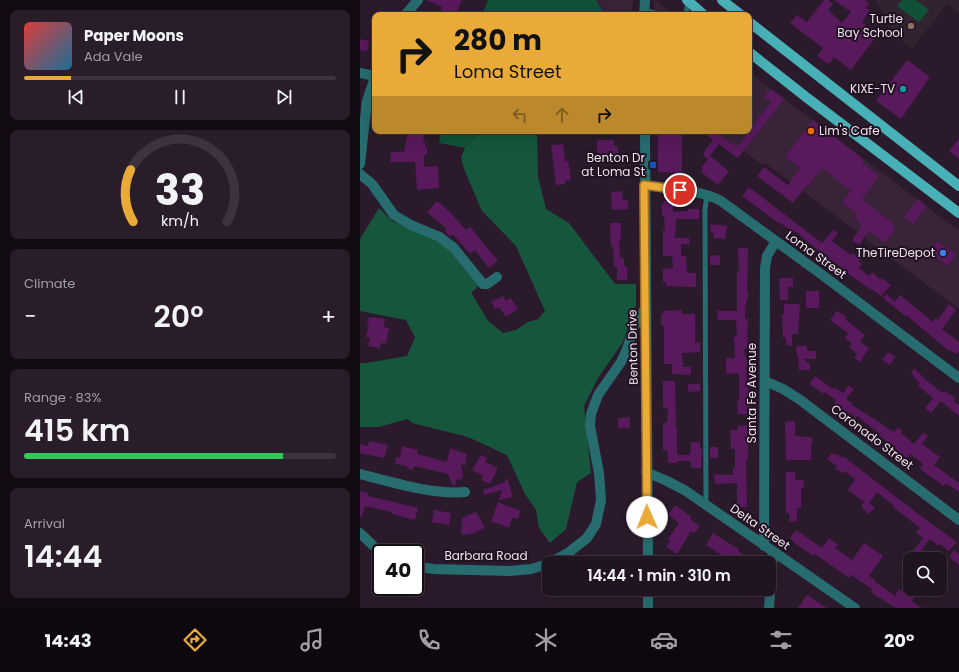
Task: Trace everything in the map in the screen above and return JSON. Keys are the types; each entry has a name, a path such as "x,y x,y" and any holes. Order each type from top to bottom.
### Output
{"main road":[{"path":"687,0 701,12"},
{"path":"722,0 737,12"},
{"path":"752,24 959,186"},
{"path":"752,54 812,102 959,213"}],"street":[{"path":"408,12 418,0"},
{"path":"360,73 372,75"},
{"path":"360,164 367,101 372,85"},
{"name":"Benton Drive","path":"645,134 644,185 648,556"},
{"path":"360,174 372,184 394,216 447,242 453,247 483,284 487,284 497,276"},
{"name":"Loma Street","path":"644,185 707,194 727,205 959,378"},
{"name":"Santa Fe Avenue","path":"769,608 765,381 765,268 767,256 776,241"},
{"name":"Barbara Road","path":"424,567 467,570 527,570 540,567 555,560 573,550 588,538 598,519 601,490 600,473 590,426 591,414 598,395 621,362 635,325 646,307"},
{"name":"Coronado Street","path":"765,381 783,389 799,399 959,520"},
{"name":"Delta Street","path":"646,472 676,486 855,608"},
{"path":"360,474 431,490 455,493 465,492"},
{"path":"360,533 372,544"},
{"path":"648,596 648,608"}],"lane":[{"path":"686,12 687,0"},
{"path":"706,506 705,210 707,194"}],"shaded area":[{"path":"596,0 633,0 632,12 603,12"},
{"path":"654,0 670,12 654,12"},
{"name":"Turtle Bay School","path":"875,0 959,0 959,13 947,4 912,49 899,39"},
{"path":"752,74 959,231 959,309 765,163 763,165 743,151 734,155 705,134 752,134"}],"green space":[{"path":"488,0 596,0 603,12 483,12"},
{"path":"902,0 916,0 929,10 919,22 897,6"},
{"path":"440,134 478,134 465,148 439,143"},
{"path":"478,134 537,134 538,177 546,209 569,223 615,284 636,284 636,305 623,342 598,378 584,406 591,473 577,482 566,529 550,543 539,528 536,510 525,494 507,455 468,437 412,423 408,419 378,427 360,427 360,363 407,356 415,337 406,320 360,311 360,239 379,208 392,221 438,241 450,251 478,286 472,294 488,321 503,333 516,330 528,322 538,319 545,311 516,246 482,211 464,169 461,157 465,148"}],"building":[{"path":"426,0 462,0 457,12 451,10 451,12 440,12 442,7"},
{"path":"824,0 828,0 833,4 828,10 842,23 851,12 834,0 865,0 869,4 866,8 870,10 862,22 877,35 851,70 834,57 830,63 826,63 817,56 823,48 790,23 797,15 807,22"},
{"path":"360,39 369,41 367,51 360,50"},
{"name":"KIXE-TV","path":"907,60 930,77 901,119 876,101"},
{"path":"771,89 784,99 738,158 719,144 710,156 729,171 718,185 701,172 703,169 701,168 708,159 703,155 713,140 705,134 718,134 733,145 738,146 747,134 752,134 752,127 771,102 764,97"},
{"path":"813,120 864,160 862,163 879,176 862,199 894,224 893,226 896,228 885,243 869,231 859,245 852,240 862,226 857,222 859,220 854,217 857,214 842,203 851,191 822,168 793,203 757,176 764,167 788,185 800,168 785,157"},
{"path":"407,134 424,134 423,142 425,142 425,147 427,147 427,155 424,155 424,167 438,166 439,188 417,190 415,162 390,162 391,152 404,152"},
{"path":"682,134 682,173 658,172 658,135"},
{"path":"959,139 959,159 949,151"},
{"path":"597,140 614,140 614,146 618,146 618,154 597,154"},
{"path":"563,144 565,161 568,161 571,180 565,181 565,184 556,185 551,145"},
{"path":"749,187 822,243 833,230 838,233 832,241 851,255 852,253 861,259 859,262 862,264 859,268 869,276 872,272 881,280 882,278 891,285 881,296 871,290 846,272 847,271 820,253 795,231 794,233 779,222 778,223 742,196"},
{"path":"622,191 623,200 628,200 628,209 612,210 611,192"},
{"path":"918,199 927,206 913,224 904,217"},
{"path":"437,201 450,212 466,230 470,227 498,261 489,268 475,250 470,254 453,234 450,237 445,231 447,229 427,212"},
{"path":"664,201 673,202 673,212 688,211 688,209 699,209 699,219 676,219 675,238 689,238 690,244 681,244 681,256 686,256 687,273 696,273 696,287 666,286 666,282 663,282 663,269 673,268 672,256 663,256 663,230 665,230 664,216 662,216 662,204 664,204"},
{"path":"610,223 621,223 621,239 619,239 620,258 624,258 624,266 627,266 627,280 617,280 617,267 614,267 613,247 611,247"},
{"path":"711,224 727,226 725,239 713,238 714,233 710,232"},
{"name":"TheTireDepot","path":"937,241 956,255 948,266 929,251"},
{"path":"738,248 748,248 748,300 746,300 747,305 745,305 745,319 748,319 748,349 743,349 749,367 746,367 750,409 748,409 747,414 738,414 737,400 739,400 739,373 726,374 726,358 735,358 734,337 737,337 736,320 718,320 717,311 737,311 737,271 739,271"},
{"path":"720,255 720,265 710,265 710,256"},
{"path":"779,278 793,278 793,287 788,287 788,300 780,300"},
{"path":"806,291 819,291 819,308 806,308"},
{"path":"886,294 895,301 900,295 933,322 936,318 938,320 949,304 956,310 942,329 959,342 959,351 956,354 950,350 949,351 883,298"},
{"path":"503,296 506,301 511,298 518,309 506,317 499,307 495,309 491,302"},
{"path":"784,304 800,304 798,334 792,334 792,346 786,345 786,337 783,338 782,314 784,314"},
{"path":"682,310 682,314 695,314 695,343 700,342 700,352 682,353 683,367 691,367 691,375 672,374 672,364 664,364 664,326 661,325 661,314 663,314 663,311"},
{"path":"837,311 847,317 845,319 865,335 860,342 869,348 860,362 854,358 857,354 849,347 852,344 845,338 848,333 830,320"},
{"path":"368,318 385,319 384,327 389,328 386,344 381,343 380,348 368,346 370,338 366,337 369,325 367,325"},
{"path":"796,346 807,346 807,351 816,351 816,359 803,359 810,364 810,370 799,370"},
{"path":"888,352 896,357 890,365 882,360"},
{"path":"914,368 927,381 943,393 945,391 955,398 953,401 959,405 959,416 941,401 931,413 925,408 933,398 918,386 920,384 911,373"},
{"path":"815,376 833,389 834,387 843,393 849,385 854,389 846,399 853,404 852,405 894,432 898,428 903,431 901,433 914,444 923,433 928,436 922,444 940,457 934,465 959,483 959,492 946,483 944,486 920,469 923,464 910,454 907,458 886,443 887,442 879,435 880,434 857,416 856,418 834,403 836,400 824,392 823,394 810,384"},
{"path":"663,381 675,381 677,455 690,455 691,442 700,442 700,448 702,448 701,468 691,468 691,461 677,461 677,463 668,463 667,450 663,450 663,423 667,423 668,408 663,407"},
{"path":"688,384 700,384 700,391 688,392"},
{"path":"630,417 630,428 618,428 618,418"},
{"path":"795,421 795,436 812,437 811,460 786,460 785,422"},
{"path":"748,425 748,460 746,460 747,507 737,507 737,483 715,484 714,474 733,475 733,468 735,468 735,449 731,449 730,430 737,430 738,426"},
{"path":"369,441 388,445 384,458 360,453 360,444 368,446"},
{"path":"402,446 418,450 417,454 447,462 450,448 467,454 465,466 461,464 463,475 462,479 456,480 455,486 453,486 448,474 414,466 413,470 407,468 407,466 395,464 396,457 400,458"},
{"path":"710,447 718,447 718,458 710,458"},
{"path":"832,453 835,455 836,453 842,458 843,456 957,542 949,551 940,544 938,546 930,539 920,552 914,552 913,551 923,538 916,532 920,528 893,507 894,506 877,492 869,503 875,507 869,514 861,506 864,502 848,490 855,479 844,471 842,473 835,468 837,466 827,459"},
{"path":"481,455 487,458 485,462 498,468 490,484 481,480 483,476 472,470"},
{"path":"786,472 795,472 795,480 803,480 804,488 801,488 801,508 797,508 797,521 789,522 789,513 786,513"},
{"path":"507,477 513,497 499,500 502,490 484,495 483,490 505,482"},
{"path":"360,491 368,493 368,496 418,508 415,520 392,514 392,512 365,506 362,517 360,517"},
{"path":"498,502 521,511 518,519 512,518 509,528 491,521"},
{"path":"675,505 692,517 690,519 700,526 694,533 691,531 677,554 666,547 670,541 668,539 679,523 668,515"},
{"path":"434,510 451,513 449,525 432,522"},
{"path":"476,512 484,525 484,528 474,533 461,535 462,518"},
{"path":"796,530 822,548 829,538 838,545 835,548 852,560 864,543 883,556 869,576 895,596 899,589 903,591 903,596 911,596 914,598 912,601 922,608 896,608 871,592 872,589 851,575 849,578 815,554 813,556 790,538"},
{"path":"713,533 739,549 738,551 746,556 723,556 706,545"},
{"path":"954,550 959,554 959,565 949,557"},
{"path":"807,595 827,608 798,608"}],"place":[{"name":"Turtle Bay School","path":"911,26"},
{"name":"KIXE-TV","path":"903,89"},
{"name":"Lim's Cafe","path":"811,131"},
{"name":"Benton Dr at Loma St","path":"653,165"},
{"name":"TheTireDepot","path":"943,253"}],"route":[{"path":"647,517 644,185 680,190"}]}
